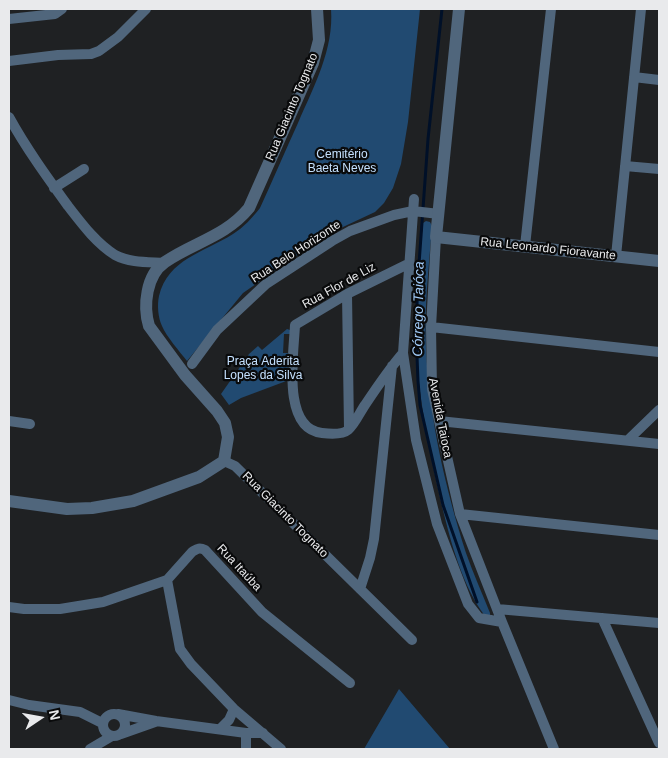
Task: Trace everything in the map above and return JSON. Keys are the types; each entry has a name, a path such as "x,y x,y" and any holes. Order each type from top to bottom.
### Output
{"street":[{"path":"9,19 55,14 62,9"},
{"path":"9,61 58,55 91,54 99,51 118,37 146,9"},
{"name":"Rua Giacinto Tognato","path":"317,9 319,40 313,63 249,208 239,221 164,263 156,272 148,288 146,305 149,326 185,375 217,411 225,423 228,437 224,461 236,466 412,640"},
{"name":"Avenida Taioca","path":"458,9 425,212 436,237 431,327 432,389 460,514 554,749"},
{"path":"525,246 551,9"},
{"path":"616,256 641,9"},
{"path":"634,77 659,80"},
{"path":"9,117 54,188 102,246 116,256 139,262 164,263"},
{"path":"625,166 659,170"},
{"path":"54,188 84,169"},
{"path":"414,199 425,212 410,264 404,352 416,440 437,524 468,604 479,618 502,622"},
{"name":"Rua Belo Horizonte","path":"192,364 216,330 266,284 350,231 394,215 425,212"},
{"name":"Rua Leonardo Fioravante","path":"436,237 659,261"},
{"name":"Rua Flor de Liz","path":"349,429 336,434 320,433 312,430 300,418 296,408 293,382 295,325 347,294 410,264"},
{"path":"347,294 349,429"},
{"path":"431,327 659,352"},
{"path":"349,429 392,365 404,352"},
{"path":"360,589 374,539 392,365"},
{"path":"628,440 659,410"},
{"path":"9,421 30,424"},
{"path":"439,421 659,444"},
{"path":"9,501 67,509 92,508 133,501 199,477 224,461"},
{"path":"460,514 659,534"},
{"name":"Rua Itaúba","path":"9,608 60,609 103,602 167,580 196,549 201,548 205,550 262,612 350,683"},
{"path":"167,580 180,650 234,709 281,749"},
{"path":"497,609 659,623"},
{"path":"602,618 659,743"},
{"path":"9,700 29,706 114,714 156,722 246,733 263,733"},
{"path":"220,729 229,720 234,709"},
{"path":"80,712 102,722"},
{"path":"102,722 114,714 121,716 125,727 116,735"},
{"path":"102,722 104,732 116,735"},
{"path":"90,749 116,735 156,722"},
{"path":"246,733 246,749"}],"green space":[{"name":"Cemitério Baeta Neves","path":"331,9 420,9 408,122 401,164 393,188 384,203 375,212 328,234 243,293 187,361 170,339 161,323 158,303 164,283 178,265 237,231 260,208 322,67 329,38"},
{"path":"426,221 430,222 432,226 427,287 426,348 434,426 451,503 466,553 490,613 490,615 485,616 470,591 453,549 438,490 422,408 416,356 416,318 423,223"},
{"name":"Praça Aderita Lopes da Silva","path":"287,329 290,330 291,334 284,334 283,353 290,353 289,380 241,398 229,405 221,394 249,354 258,346 262,350"},
{"path":"399,689 450,749 364,749"}],"waterway":[{"name":"Córrego Taióca","path":"442,9 428,139 418,278 416,331 418,381 420,405 443,505 477,602"}]}
